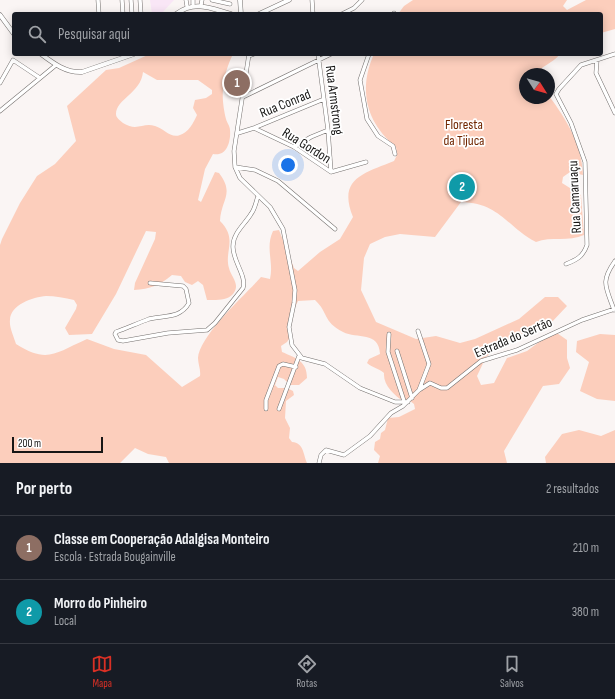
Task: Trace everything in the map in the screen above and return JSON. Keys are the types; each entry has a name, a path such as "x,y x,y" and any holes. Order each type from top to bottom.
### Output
{"street":[{"path":"98,0 98,12"},
{"path":"122,0 124,12"},
{"path":"131,0 132,12"},
{"path":"140,0 141,12"},
{"path":"186,0 187,6"},
{"path":"212,0 230,4"},
{"path":"240,0 241,12"},
{"path":"262,12 289,0"},
{"path":"312,0 313,12"},
{"path":"346,12 354,8 362,0"},
{"path":"179,12 193,2 201,2 226,12"},
{"path":"0,18 12,32"},
{"path":"615,59 613,54 597,60 596,73 615,114"},
{"path":"44,56 71,72 82,72 125,56"},
{"path":"249,56 234,151 235,167 240,178 273,210 283,229 295,290 289,334 292,345 299,356 324,364 360,388 395,402 406,401"},
{"name":"Rua Armstrong","path":"318,56 328,130 331,172"},
{"path":"243,97 327,56"},
{"path":"369,56 360,80 363,102 370,126 378,136 394,147 395,154"},
{"path":"0,83 13,60 40,78"},
{"name":"Rua Camaruaçu","path":"566,264 578,259 587,245 584,162 571,123 556,94 581,66 597,60"},
{"path":"0,111 56,64"},
{"name":"Rua Conrad","path":"254,128 324,99"},
{"path":"238,133 254,128"},
{"name":"Rua Gordon","path":"254,128 294,147 331,172 366,162"},
{"path":"294,147 311,137 328,130"},
{"path":"235,167 255,170 278,181 335,229"},
{"path":"150,284 183,286 186,288 189,303 182,311 173,316 152,318 116,332 115,334 118,340 123,341 168,333 201,332 207,330 216,323 243,288 244,282 234,257 233,245 235,236 253,212 258,196"},
{"path":"614,309 605,279 606,273 615,261"},
{"name":"Estrada do Sertão","path":"418,390 430,383 441,388 447,388 480,361 517,350 582,320 614,309"},
{"path":"319,463 321,455 328,450 341,455 346,454 370,436 391,414 406,401 412,398 418,390 429,364 418,331"},
{"path":"389,334 388,352 406,401"},
{"path":"397,351 412,398"},
{"path":"279,409 299,356"},
{"path":"266,409 266,400 279,366 283,364 296,367"}],"shaded area":[{"path":"150,0 174,0 163,12 152,12"}],"green space":[{"path":"413,0 567,0 563,6 567,10 586,0 615,0 615,29 603,32 603,12 400,12 404,6"},
{"name":"Floresta da Tijuca","path":"146,56 232,56 223,86 223,101 226,120 230,129 229,143 225,151 218,154 213,154 205,169 198,200 201,202 215,172 219,173 224,180 227,192 220,221 225,227 229,239 228,262 236,284 233,294 225,299 207,300 203,285 198,281 192,285 185,282 181,276 172,275 154,286 134,290 135,283 155,239 156,232 146,231 116,294 92,334 69,335 65,328 77,305 74,300 53,296 35,298 23,303 14,310 10,320 10,326 16,344 36,354 44,355 59,352 87,339 114,349 146,355 182,387 200,376 198,358 200,349 214,327 261,277 270,279 270,243 273,231 279,230 294,268 298,271 320,252 340,239 353,217 349,204 351,185 364,174 394,161 397,155 396,147 386,138 378,127 368,105 366,80 373,56 558,56 542,68 519,68 519,104 555,104 562,114 577,143 583,175 570,172 563,177 562,183 581,195 584,235 572,238 548,239 536,242 494,211 474,203 461,202 435,237 400,234 385,237 370,244 364,258 361,290 376,322 416,339 436,336 460,343 475,339 519,319 545,297 558,297 567,306 550,324 509,339 486,357 477,376 481,385 494,383 507,358 527,351 554,331 567,340 567,358 570,368 559,384 543,386 504,451 507,463 378,463 380,456 374,450 375,442 380,439 381,433 385,430 388,418 399,417 415,409 414,404 410,401 404,402 397,396 387,386 384,373 367,363 369,359 380,354 379,347 376,342 372,339 349,334 336,328 315,300 298,301 290,322 292,334 287,342 281,346 282,352 296,358 303,364 307,378 299,385 290,385 284,379 278,377 275,385 278,388 287,388 293,391 294,395 286,401 285,418 290,428 289,438 292,442 299,444 307,463 169,463 166,457 148,454 135,448 120,463 0,463 0,245 20,203 37,176 55,164 76,141 67,106 106,70 119,68","holes":["143,72 157,80 198,80 212,90 212,94 206,98 195,100 193,108 197,115 186,132 177,136 173,136 158,127 151,125 136,127 128,126 118,119 116,114 120,104 134,91 138,85"]},
{"path":"600,334 615,335 615,401 597,399 580,391 589,362 576,352 577,341"},
{"path":"579,430 601,436 615,430 615,463 546,463 545,457 562,434"}],"place":[{"name":"Classe em Cooperação Adalgisa Monteiro","path":"237,83"},
{"name":"Morro do Pinheiro","path":"462,187"}]}
